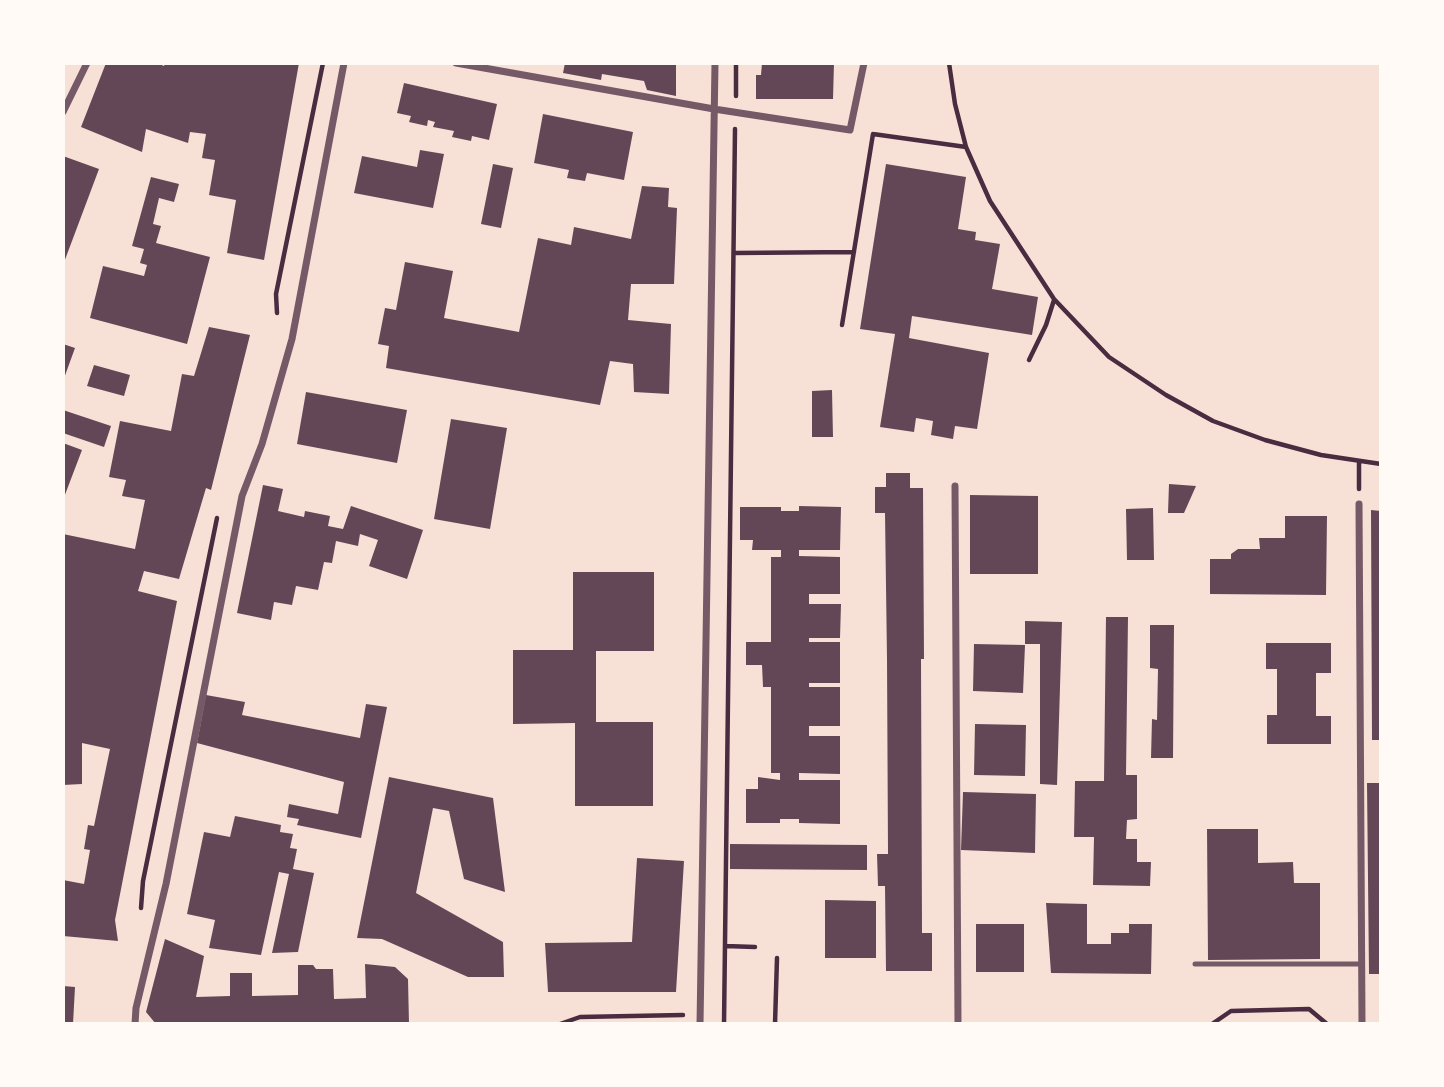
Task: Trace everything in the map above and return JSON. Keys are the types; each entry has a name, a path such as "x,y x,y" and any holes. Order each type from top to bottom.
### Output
{"street":[{"path":"63,112 87,63"},
{"path":"135,1024 166,884 242,496 262,444 292,339 344,63"},
{"path":"456,63 736,113 850,130 864,63"},
{"path":"700,1020 715,63"},
{"path":"955,486 958,1024"},
{"path":"1359,504 1362,1024"}],"lane":[{"path":"1195,964 1362,964"}],"path":[{"path":"724,1024 736,63"},
{"path":"949,63 955,104 966,147 990,201 1054,299 1109,357 1166,395 1213,421 1265,440 1359,462 1381,464"},
{"path":"850,130 966,147"},
{"path":"842,325 873,134"},
{"path":"734,253 854,251"},
{"path":"1029,360 1046,325 1054,299"},
{"path":"1359,462 1359,504"},
{"path":"725,946 755,947"},
{"path":"775,1024 777,958"},
{"path":"1212,1024 1231,1011 1310,1009 1327,1024"},
{"path":"561,1024 580,1017 700,1020"}],"building":[{"path":"106,63 157,63 164,66 165,63 299,63 264,260 227,253 236,200 209,195 215,160 202,158 206,134 190,132 188,143 146,129 142,152 81,127"},
{"path":"565,63 676,63 676,96 647,90 644,81 602,74 601,80 563,73"},
{"path":"762,63 834,63 833,99 756,99 756,75 761,75"},
{"path":"404,83 497,104 489,140 472,136 471,141 452,137 454,131 433,127 435,122 428,120 427,126 409,122 411,116 397,113"},
{"path":"543,114 633,132 624,180 587,173 585,181 567,178 569,170 534,163"},
{"path":"420,150 444,154 433,208 354,193 362,156 417,167"},
{"path":"63,156 99,169 63,265"},
{"path":"493,164 513,168 501,228 481,224"},
{"path":"886,164 966,177 958,229 976,232 975,240 1000,244 992,289 1038,297 1032,335 912,316 909,338 989,353 977,429 955,426 953,439 931,435 933,421 916,418 914,432 880,427 895,334 860,329"},
{"path":"151,177 179,184 174,202 159,198 153,224 161,226 156,243 210,257 187,344 90,318 103,266 144,276 147,265 140,263 144,249 132,246"},
{"path":"642,186 669,188 668,207 677,208 674,284 631,284 628,320 671,324 669,394 634,392 633,364 610,361 600,405 386,368 389,346 378,344 385,308 396,310 405,262 453,271 444,318 519,332 538,238 571,245 574,227 631,239"},
{"path":"209,327 250,335 211,490 206,488 179,579 144,571 138,591 177,601 115,920 118,941 63,936 63,880 84,884 90,850 84,849 88,825 94,826 110,749 82,743 82,784 63,785 63,534 135,549 145,500 122,496 126,480 109,477 120,421 171,431 182,374 194,376"},
{"path":"63,344 75,348 63,381"},
{"path":"94,365 130,375 124,396 87,386"},
{"path":"832,390 833,437 812,437 812,391"},
{"path":"306,392 407,410 397,463 297,444"},
{"path":"63,410 111,426 104,447 63,433"},
{"path":"451,419 507,428 490,529 434,519"},
{"path":"63,443 82,450 63,500"},
{"path":"886,473 910,473 910,488 923,488 922,933 932,933 932,971 886,971 885,886 878,886 877,854 888,854 887,659 885,513 875,513 875,487 886,487"},
{"path":"1169,484 1196,486 1184,513 1168,513"},
{"path":"263,485 283,489 278,511 304,517 305,511 330,516 328,526 343,529 351,506 423,530 407,579 369,566 378,540 360,534 358,546 336,541 332,563 324,562 318,590 296,586 292,605 274,602 271,620 237,613"},
{"path":"970,495 1038,496 1038,574 970,574"},
{"path":"799,506 841,507 840,550 799,550 799,556 840,557 840,594 809,594 809,604 841,604 840,638 809,638 809,642 840,642 840,683 809,683 809,687 840,687 840,726 809,726 809,736 840,736 840,774 799,773 799,780 840,780 840,824 799,823 799,819 780,819 780,823 746,823 746,789 758,789 758,777 780,780 780,773 771,773 771,687 763,687 762,665 746,665 746,642 771,642 771,557 781,557 781,550 752,550 753,540 740,540 740,507 781,507 781,511 799,511"},
{"path":"1153,508 1154,560 1127,560 1126,509"},
{"path":"1371,510 1381,511 1381,740 1372,740"},
{"path":"1285,516 1327,516 1326,595 1210,594 1210,559 1231,559 1231,554 1238,549 1260,549 1259,538 1285,538"},
{"path":"573,572 654,572 654,651 596,651 596,722 653,722 653,806 575,806 575,723 513,724 513,650 573,650"},
{"path":"1106,617 1128,617 1126,775 1137,775 1137,819 1127,820 1126,839 1137,839 1137,862 1151,862 1150,886 1093,885 1094,837 1074,837 1075,781 1104,781"},
{"path":"1025,621 1062,622 1057,785 1040,784 1040,644 1025,644"},
{"path":"1150,625 1174,625 1173,758 1151,758 1152,719 1157,720 1158,669 1150,668"},
{"path":"1266,643 1331,643 1331,673 1316,673 1316,716 1331,716 1331,744 1267,744 1267,715 1277,715 1277,669 1266,669"},
{"path":"974,644 1025,645 1023,693 973,691"},
{"path":"206,695 245,702 242,715 360,738 366,704 387,707 361,838 297,825 299,819 287,817 289,804 338,814 344,782 197,743"},
{"path":"975,724 1026,725 1025,776 974,775"},
{"path":"389,777 493,798 505,892 464,879 449,811 433,808 416,893 503,942 504,977 468,977 382,939 357,938"},
{"path":"1367,783 1381,783 1381,974 1369,974"},
{"path":"963,792 1036,794 1035,853 961,850"},
{"path":"235,816 281,825 280,832 293,834 290,848 297,849 293,869 314,873 298,952 272,953 289,874 279,872 261,955 209,948 215,920 187,914 204,832 230,837"},
{"path":"1207,829 1258,829 1258,863 1293,862 1294,883 1320,883 1320,959 1208,960"},
{"path":"730,844 867,845 867,870 730,869"},
{"path":"637,858 684,861 676,992 548,992 545,943 632,942"},
{"path":"825,900 876,901 876,958 825,958"},
{"path":"1046,903 1087,904 1087,944 1111,944 1111,933 1129,933 1129,924 1152,924 1151,974 1051,973"},
{"path":"976,924 1024,924 1024,972 976,972"},
{"path":"165,939 204,956 196,997 230,996 230,973 252,973 252,996 298,995 298,965 313,965 316,969 333,969 334,999 366,998 365,964 395,967 408,979 409,1024 156,1024 146,1012"},
{"path":"63,986 75,987 73,1024 63,1024"}]}
